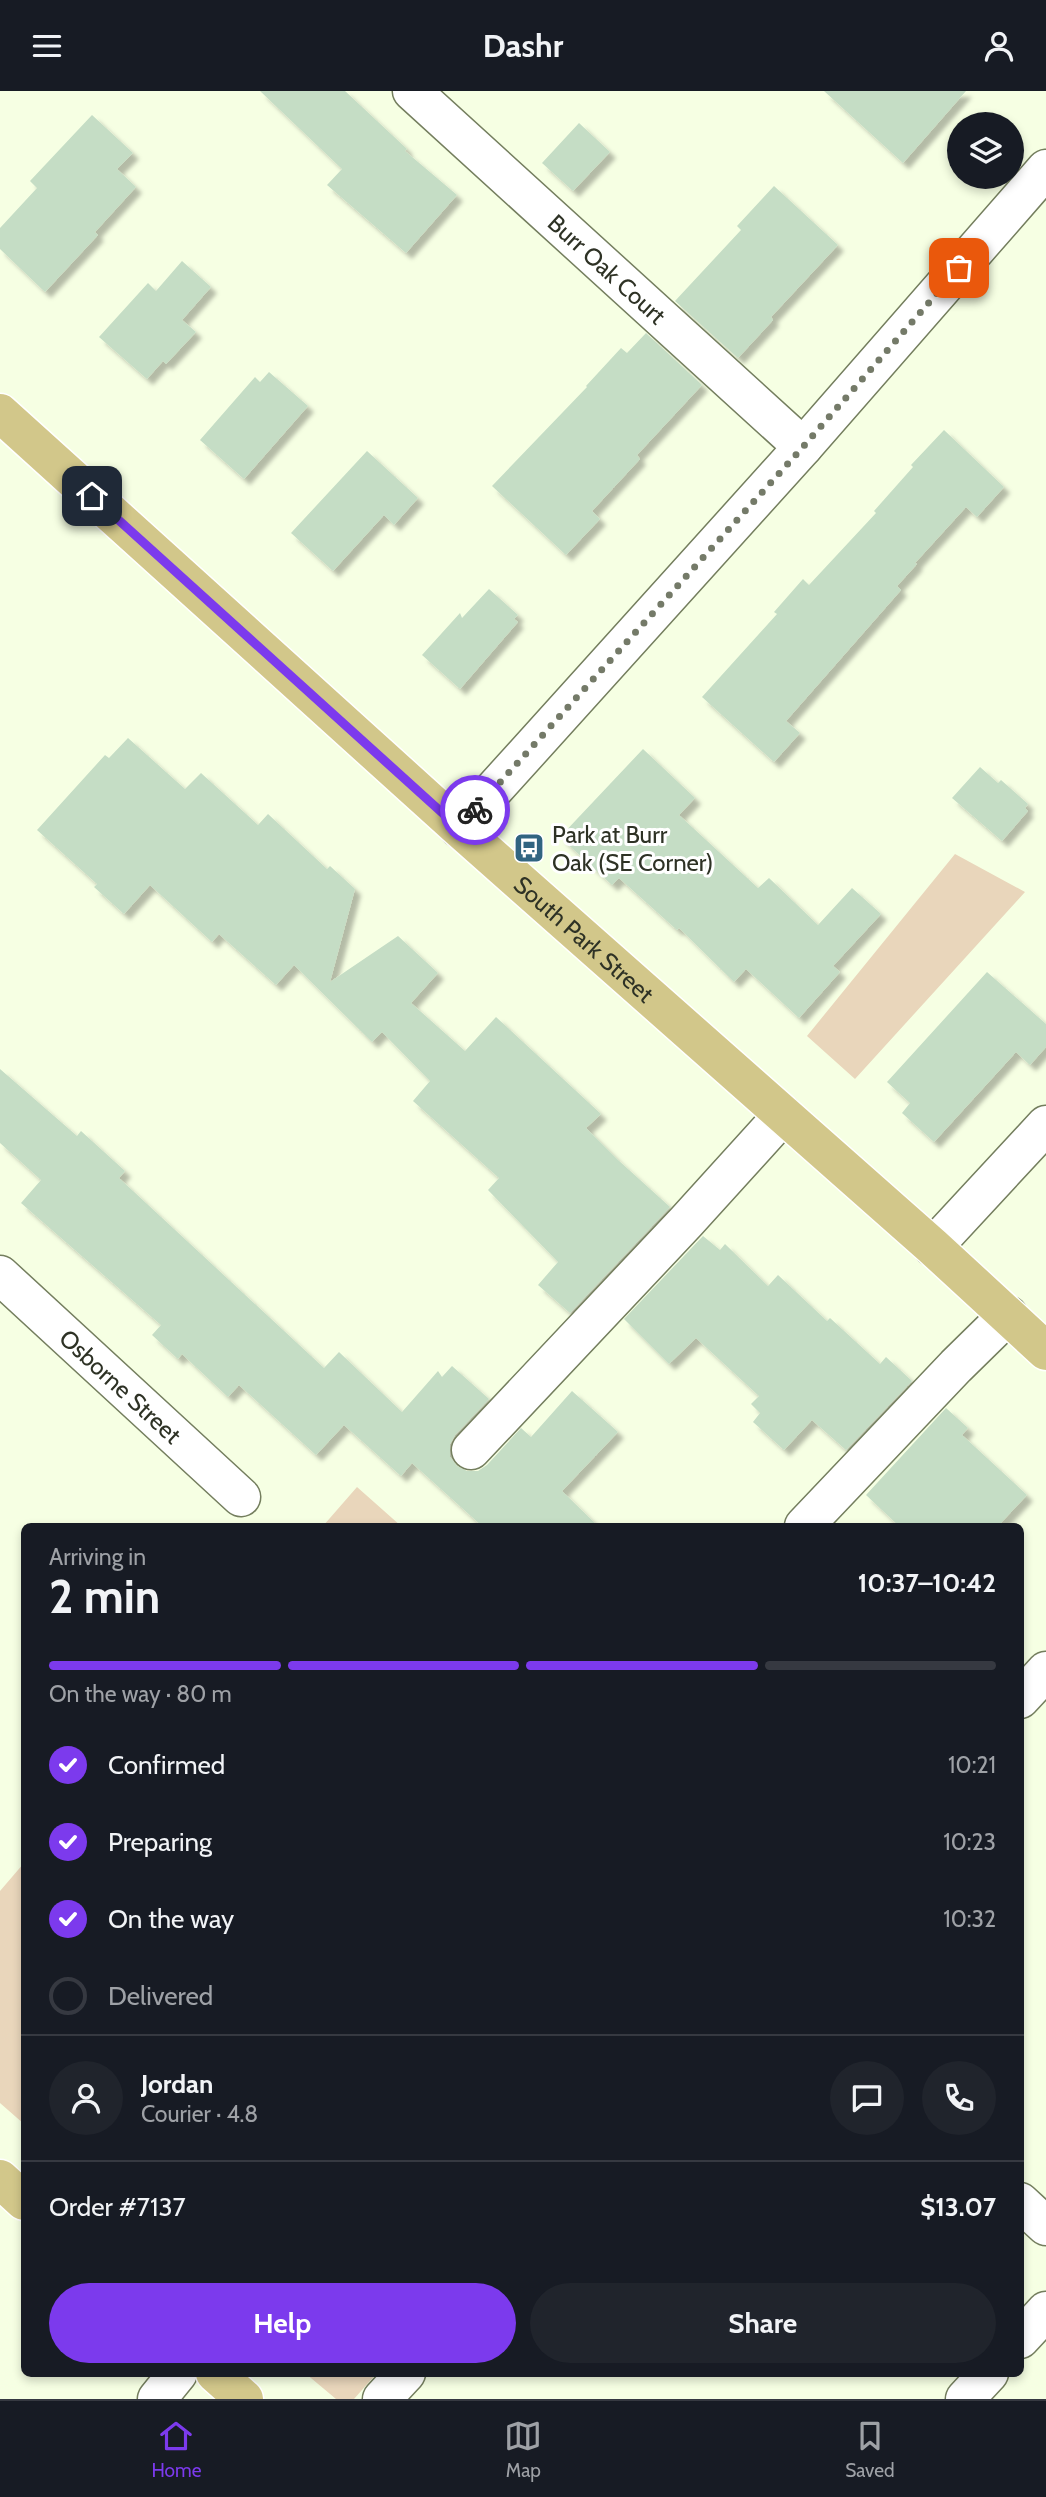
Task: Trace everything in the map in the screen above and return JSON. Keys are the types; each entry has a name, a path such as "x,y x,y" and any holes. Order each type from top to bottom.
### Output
{"main road":[{"name":"South Park Street","path":"0,413 459,828 933,1247 1046,1351"},
{"path":"0,2179 21,2198"},
{"path":"219,2377 243,2399"}],"street":[{"name":"Burr Oak Court","path":"412,91 803,447"},
{"path":"459,828 803,447 1046,169"},
{"path":"471,1450 677,1232 783,1115"},
{"path":"933,1247 1046,1125"},
{"name":"Osborne Street","path":"0,1275 241,1497"},
{"path":"807,1523 1008,1315"},
{"path":"1024,1695 1046,1671"},
{"path":"1024,2206 1046,2226"},
{"path":"1024,2335 1046,2311"},
{"path":"157,2399 175,2377"},
{"path":"382,2399 402,2377"},
{"path":"965,2399 985,2377"}],"shaded area":[{"path":"955,854 1025,892 855,1079 807,1036"},
{"path":"357,1487 398,1523 326,1523"},
{"path":"21,1866 21,2121 0,2103 0,1891"},
{"path":"310,2377 373,2377 354,2399 336,2399"}],"building":[{"path":"260,91 345,91 407,149 405,151 457,195 406,253 327,185 342,169"},
{"path":"824,91 966,91 903,163"},
{"path":"92,115 133,153 117,169 136,187 95,232 98,235 45,292 0,249 0,228 37,188 30,181"},
{"path":"579,123 610,152 573,191 542,163"},
{"path":"774,186 838,245 771,317 773,320 738,358 675,301 741,230 737,226"},
{"path":"182,261 211,287 182,320 196,332 166,364 163,361 147,379 99,337 148,283 156,291"},
{"path":"646,333 702,385 637,455 640,459 592,511 600,519 566,555 492,486 621,348 627,353"},
{"path":"269,372 308,406 244,479 200,440 255,377 260,382"},
{"path":"944,430 1004,487 977,517 966,507 915,563 917,564 897,586 901,590 786,721 800,733 774,762 702,697 777,614 774,612 803,579 809,585 876,513 874,511 913,467 911,465"},
{"path":"367,451 418,498 394,525 384,515 333,571 291,533"},
{"path":"489,589 518,615 514,619 518,622 460,689 422,655 460,613 462,618"},
{"path":"128,738 185,789 201,773 258,825 268,814 327,869 330,866 355,889 330,982 398,936 438,973 411,1003 465,1051 496,1017 601,1114 586,1128 670,1207 570,1313 538,1285 558,1262 488,1190 499,1178 413,1101 430,1081 382,1032 372,1042 294,965 276,985 219,934 212,942 150,885 124,914 94,887 97,884 37,830 105,755 109,758"},
{"path":"643,749 695,798 679,815 758,888 769,878 818,925 852,888 881,914 833,966 840,972 799,1018 746,969 734,982 679,928 677,930 619,878 612,885 560,837"},
{"path":"980,767 998,783 1001,780 1028,804 1025,808 1028,811 1002,841 952,798"},
{"path":"987,972 1046,1024 1046,1047 1030,1065 1016,1052 934,1142 902,1113 910,1103 887,1082"},
{"path":"0,1069 77,1136 81,1131 125,1171 119,1178 324,1368 339,1352 402,1412 438,1371 442,1377 452,1366 489,1399 455,1435 450,1444 450,1457 457,1466 467,1471 478,1471 487,1465 521,1428 531,1437 572,1391 618,1432 562,1491 595,1523 479,1523 412,1463 401,1476 344,1425 316,1455 239,1385 228,1397 182,1354 178,1359 152,1335 161,1325 21,1203 41,1180 0,1143"},
{"path":"703,1236 720,1250 725,1244 768,1286 778,1275 827,1321 830,1318 880,1364 886,1357 912,1381 846,1450 812,1420 784,1450 753,1422 760,1413 751,1404 759,1396 696,1338 669,1364 624,1319"},
{"path":"946,1408 968,1428 962,1435 1027,1495 1001,1523 896,1523 866,1495"}],"way so far":[{"path":"475,810 803,447 959,268"}],"place":[{"name":"Park at Burr Oak (SE Corner)","path":"529,848"}],"route":[{"path":"92,496 459,828 475,810"}]}
